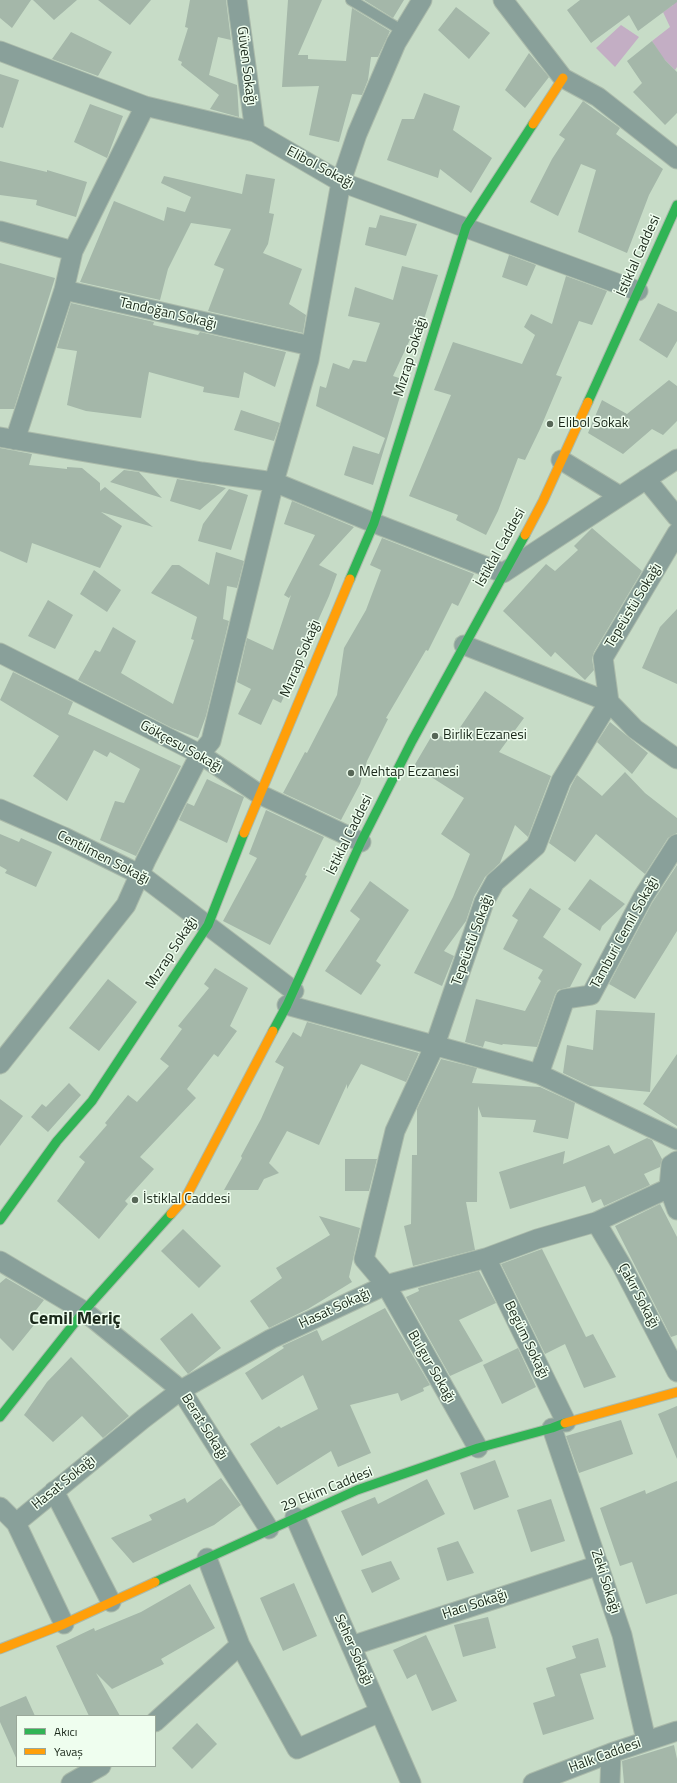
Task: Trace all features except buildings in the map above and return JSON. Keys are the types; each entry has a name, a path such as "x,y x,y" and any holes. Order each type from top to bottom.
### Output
{"street":[{"name":"Güven Sokağı","path":"237,0 255,132"},
{"path":"0,1064 126,905 141,875 146,860 200,754 211,741 274,482 311,346 341,182 357,134 396,43 422,0"},
{"path":"503,0 563,78 598,97 677,159"},
{"name":"Elibol Sokağı","path":"0,51 145,106 255,132 341,182 638,291"},
{"name":"Mızrap Sokağı","path":"0,1220 57,1141 92,1102 208,925 259,794 374,523 466,227 563,78"},
{"path":"145,106 73,251 64,290 7,438 202,472 274,482 503,573 677,458"},
{"name":"İstiklal Caddesi","path":"0,1417 84,1311 186,1197 290,998 361,842 412,741 543,501 677,206"},
{"path":"0,232 73,251"},
{"name":"Tandoğan Sokağı","path":"64,290 311,346"},
{"path":"561,460 620,496"},
{"path":"646,479 677,517"},
{"name":"Tepeüstü Sokağı","path":"386,1286 364,1259 395,1130 435,1045 484,902 495,882 536,846 561,781 609,702 603,658 677,533"},
{"path":"464,645 609,702 635,729 677,759"},
{"name":"Gökçesu Sokağı","path":"0,653 200,754 259,794 361,842"},
{"name":"Centilmen Sokağı","path":"0,809 64,837 141,875 208,925 290,998"},
{"name":"Tamburi Cemil Sokağı","path":"539,1074 565,999 591,995 643,897 677,844"},
{"path":"290,998 435,1045 539,1074 677,1140"},
{"path":"677,1161 671,1165 669,1188 677,1210"},
{"name":"Hasat Sokağı","path":"16,1522 143,1418 181,1390 271,1339 386,1286 486,1258 537,1239 596,1222 669,1188"},
{"name":"Çakır Sokağı","path":"596,1222 622,1266 677,1372"},
{"name":"Begüm Sokağı","path":"486,1258 559,1425"},
{"name":"Berat Sokağı","path":"0,1261 84,1311 181,1390 268,1529"},
{"name":"Bulgur Sokağı","path":"386,1286 478,1448"},
{"name":"29 Ekim Caddesi","path":"0,1649 64,1624 268,1529 357,1490 478,1448 677,1392"},
{"name":"Zeki Sokağı","path":"559,1425 599,1565 622,1635 646,1740"},
{"path":"54,1491 112,1602"},
{"path":"0,1507 16,1522 64,1624"},
{"name":"Seher Sokağı","path":"295,1517 411,1783"},
{"path":"207,1558 240,1645 297,1749 380,1712"},
{"name":"Hacı Sokağı","path":"351,1646 599,1565"},
{"path":"156,1721 240,1645"},
{"name":"Halk Caddesi","path":"533,1783 646,1740 677,1731"},
{"path":"610,1783 612,1753"},
{"path":"71,1783 99,1767"}],"lane":[{"path":"351,0 403,31"}],"shaded area":[{"path":"669,0 677,0 677,67 675,70 662,57 652,41 670,27 663,12 673,5"},
{"path":"621,25 639,37 615,67 596,48"}],"traffic: fast":[{"path":"350,579 374,523 466,227 533,124"},
{"path":"588,402 677,205"},
{"path":"273,1031 287,1005 361,842 412,741 525,535"},
{"path":"0,1220 57,1141 92,1101 208,925 244,833"},
{"path":"0,1417 84,1311 171,1214"},
{"path":"155,1582 357,1490 478,1448 552,1428 565,1423"}],"traffic: slow":[{"path":"533,124 563,78"},
{"path":"525,535 543,501 588,402"},
{"path":"244,833 350,579"},
{"path":"171,1214 186,1197 273,1031"},
{"path":"565,1423 677,1392"},
{"path":"0,1649 64,1624 155,1582"}],"place":[{"name":"Elibol Sokak","path":"550,424"},
{"name":"Birlik Eczanesi","path":"435,736"},
{"name":"Mehtap Eczanesi","path":"351,773"},
{"name":"İstiklal Caddesi","path":"135,1200"}],"district":[{"name":"Cemil Meriç","path":"75,1320"}]}
